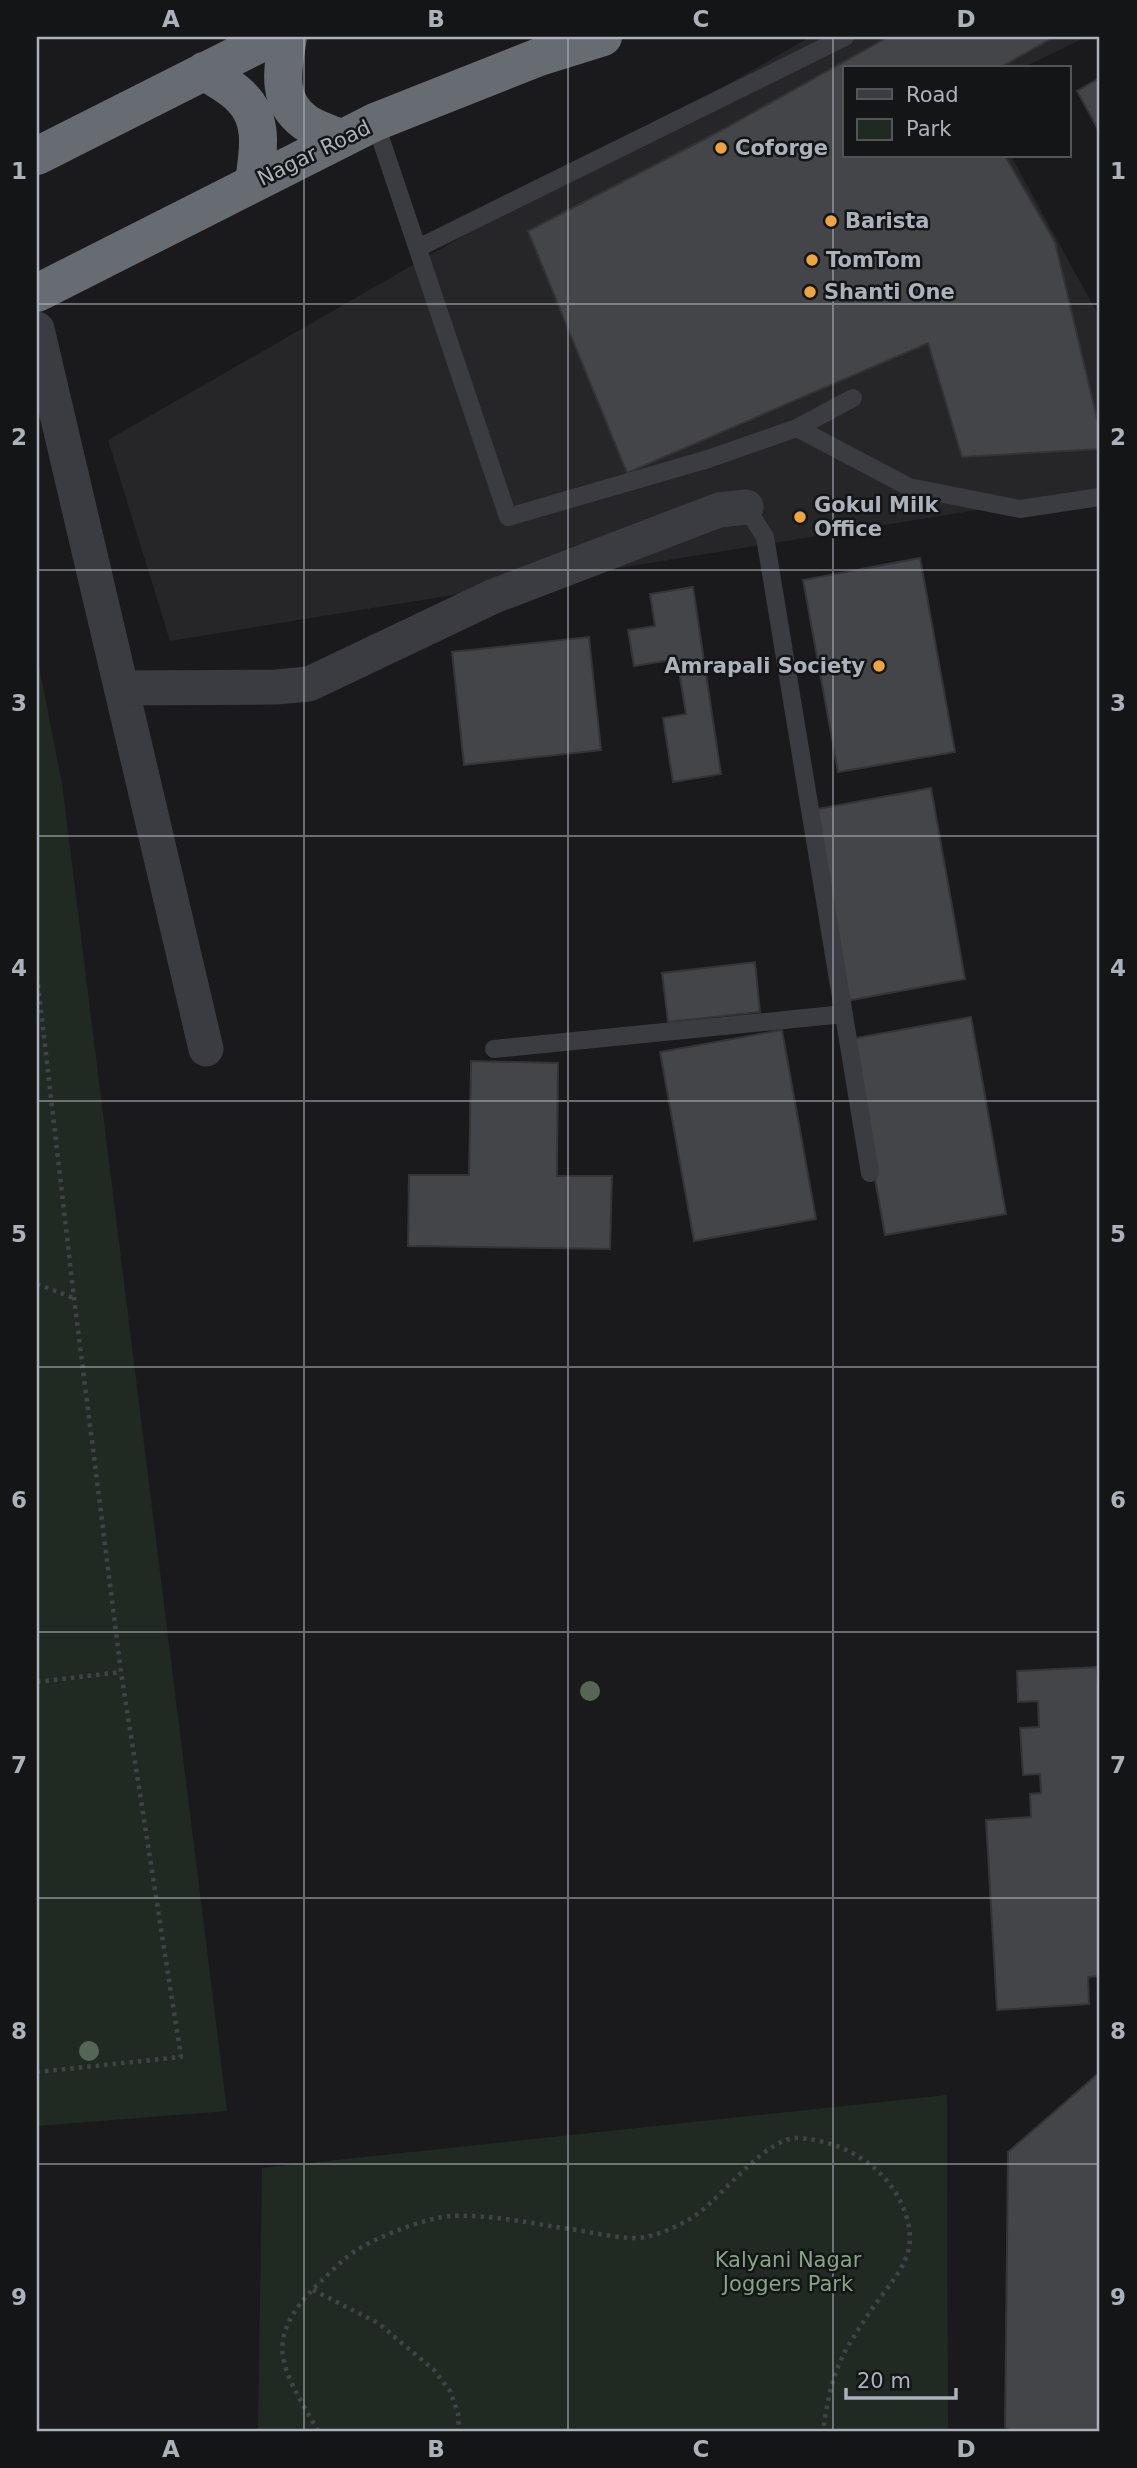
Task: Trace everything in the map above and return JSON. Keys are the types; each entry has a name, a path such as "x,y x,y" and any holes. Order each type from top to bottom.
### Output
{"highway":[{"path":"37,156 273,37"},
{"path":"288,37 281,75 287,100 305,122 340,138"},
{"name":"Nagar Road","path":"37,293 375,122 539,57 603,37"},
{"path":"204,71 241,96 254,115 259,142 254,182"}],"street":[{"path":"37,329 206,1049"},
{"path":"121,688 276,688 309,684 537,578 719,510 746,507"}],"lane":[{"path":"418,248 845,37"},
{"path":"375,122 508,517 708,459 797,428 853,398"},
{"path":"797,428 909,487 1020,509 1100,497"},
{"path":"746,507 765,537 870,1173"},
{"path":"494,1049 844,1014"}],"path":[{"path":"37,976 121,1672 181,2057 37,2071"},
{"path":"37,1284 74,1298"},
{"path":"37,1682 121,1672"},
{"path":"318,2431 284,2365 281,2343 290,2317 348,2255 422,2222 451,2216 488,2217 642,2238 673,2230 701,2211 766,2151 795,2137 833,2143 869,2162 895,2188 907,2217 911,2245 902,2271 845,2350 828,2394 823,2431"},
{"path":"313,2290 378,2323 434,2370 450,2391 458,2413 459,2431"}],"shaded area":[{"name":"Shanti One","path":"810,37 1078,37 1080,40 1026,66 843,66 843,158 1012,158 1100,318 1100,490 170,641 108,440"}],"green space":[{"path":"37,656 62,784 227,2111 37,2126"},
{"name":"Kalyani Nagar Joggers Park","path":"947,2095 948,2431 258,2431 262,2168"}],"building":[{"name":"Shanti One","path":"888,37 1054,37 1003,66 843,66 843,158 1006,158 1055,242 1100,431 1100,449 962,457 928,343 627,473 528,231 720,131"},
{"path":"1100,78 1100,133 1077,91"},
{"name":"Amrapali Society","path":"920,558 955,752 838,772 803,580"},
{"path":"693,587 721,774 673,782 663,718 686,714 677,659 634,666 628,630 655,626 650,594"},
{"path":"589,637 601,750 464,765 452,652"},
{"path":"931,788 965,979 846,1001 812,810"},
{"path":"755,962 760,1012 668,1022 662,973"},
{"path":"971,1017 1006,1214 885,1235 850,1039"},
{"path":"782,1030 816,1219 694,1241 660,1052"},
{"path":"471,1061 558,1063 557,1176 612,1176 610,1249 408,1246 409,1175 469,1175"},
{"path":"1097,1667 1100,1719 1100,1976 1088,1977 1089,2004 997,2010 986,1820 1031,1817 1030,1794 1041,1793 1040,1774 1023,1775 1020,1728 1039,1727 1038,1701 1018,1702 1017,1671"},
{"path":"1100,2072 1100,2431 1012,2431 1005,2427 1008,2152"}],"place":[{"name":"Coforge","path":"721,148"},
{"name":"Barista","path":"831,221"},
{"name":"TomTom","path":"812,260"},
{"name":"Shanti One","path":"810,292"},
{"name":"Gokul Milk Office","path":"800,517"},
{"name":"Amrapali Society","path":"879,666"}]}
